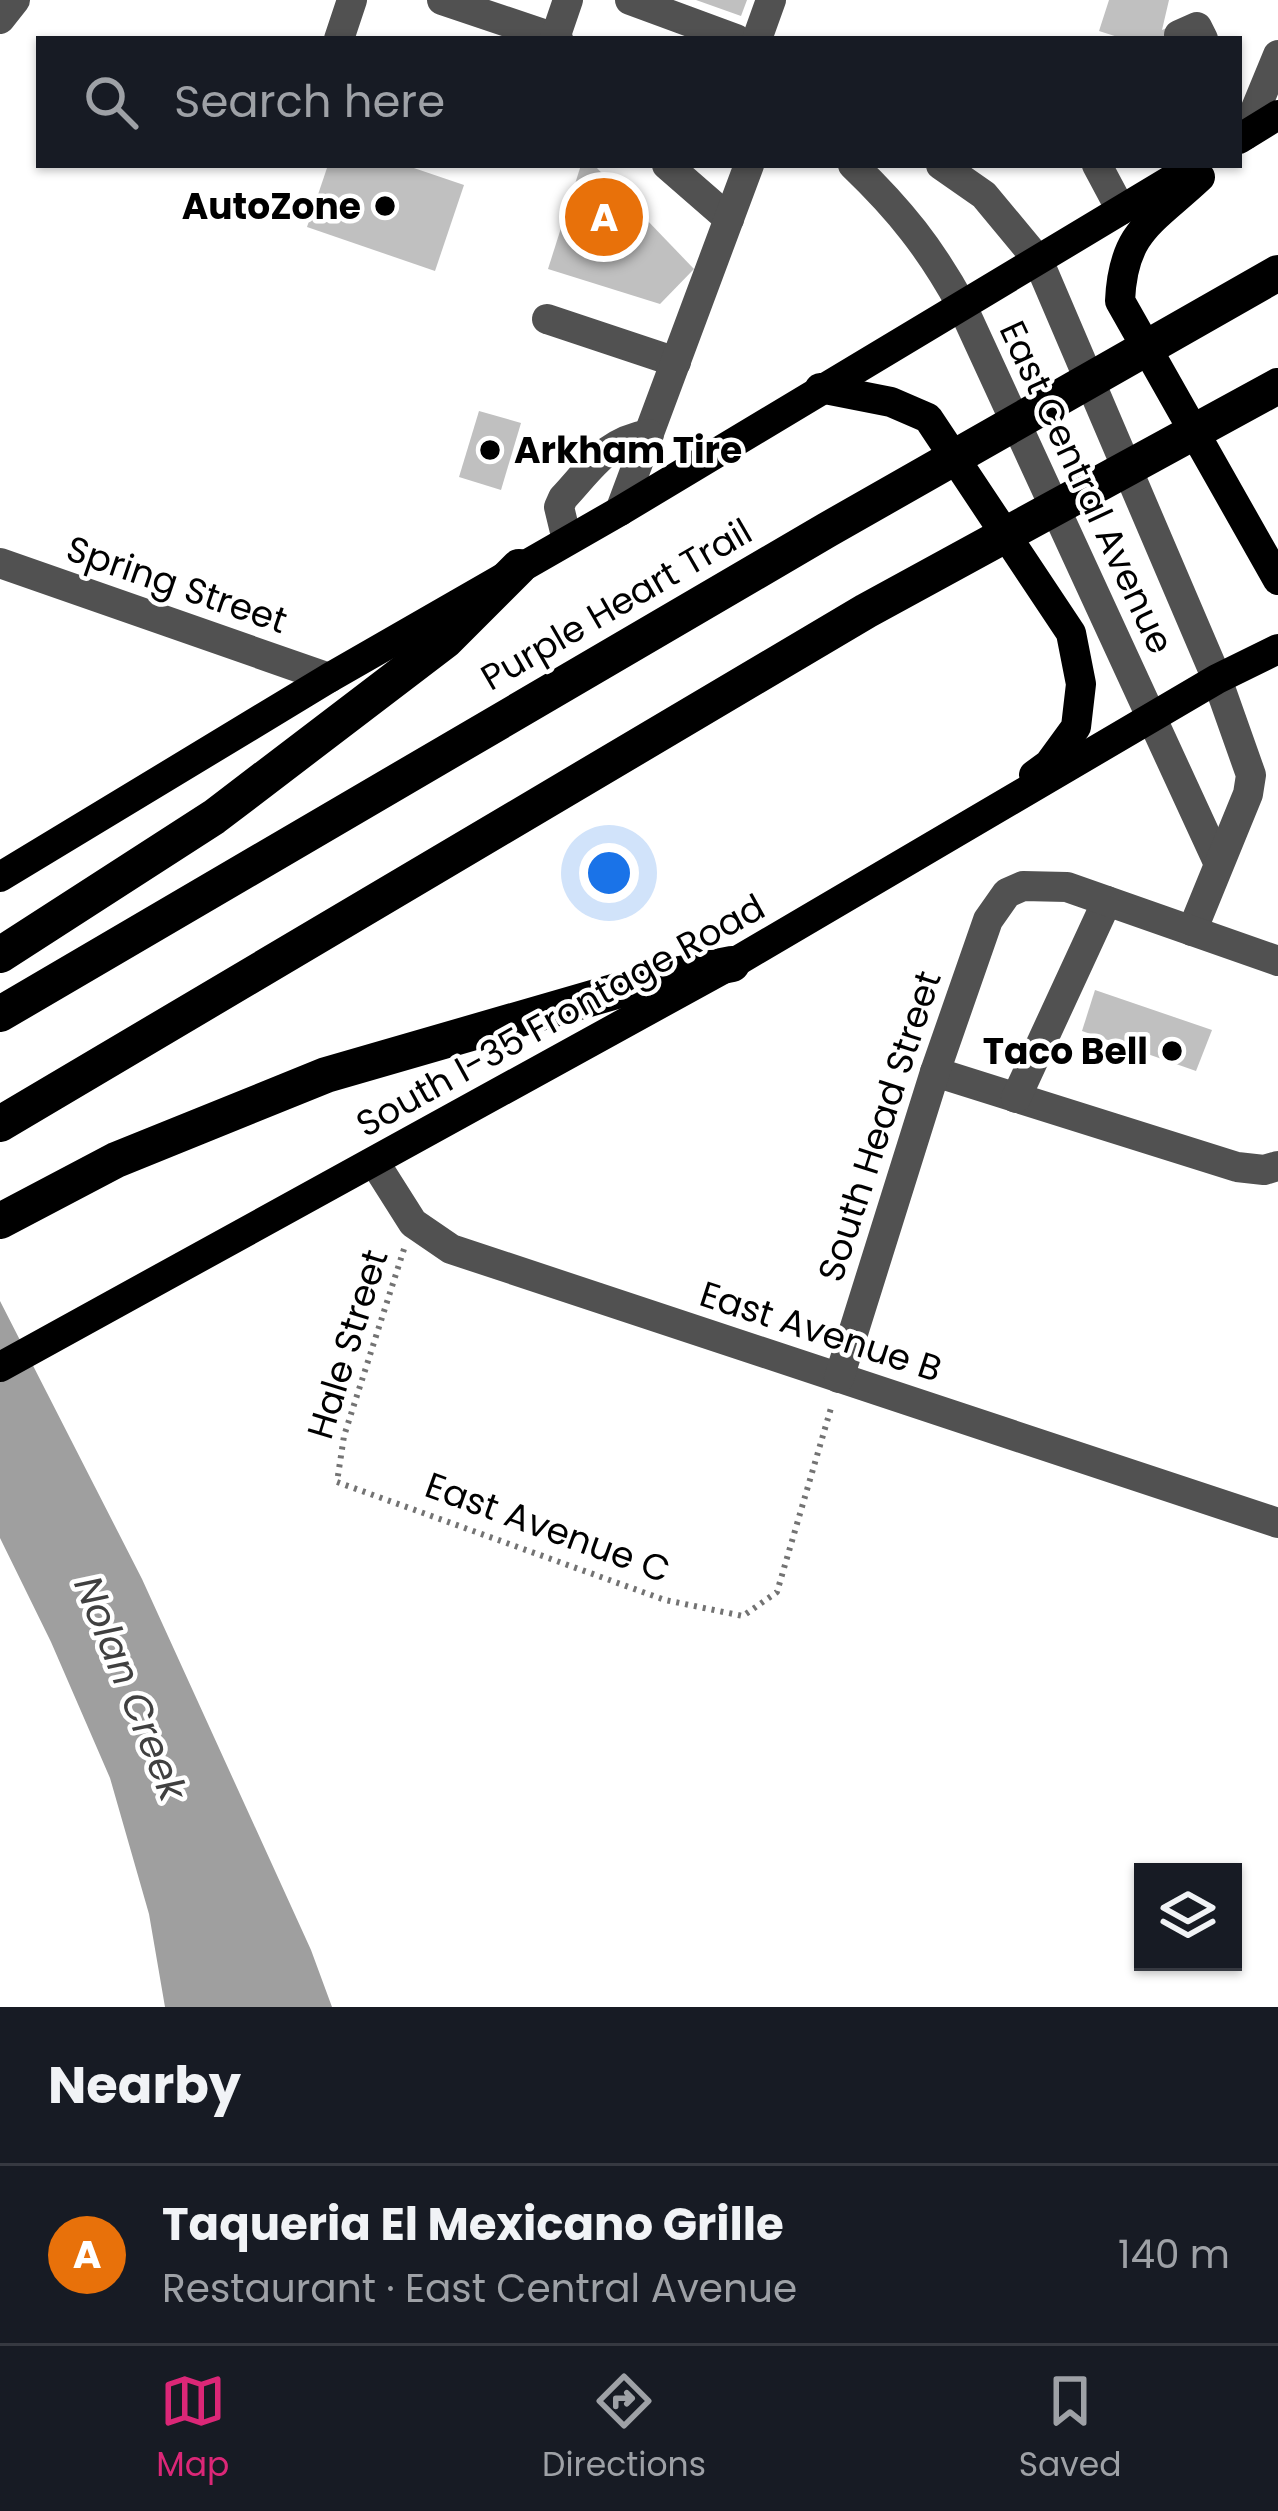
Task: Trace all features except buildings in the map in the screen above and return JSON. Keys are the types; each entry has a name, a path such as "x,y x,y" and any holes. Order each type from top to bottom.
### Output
{"highway":[{"name":"Purple Heart Trail","path":"0,1014 827,530 1278,273"},
{"path":"0,1124 866,611 1278,386"},
{"path":"0,955 247,793 446,641 519,567"},
{"path":"0,1221 116,1160 326,1076 665,977 732,964"}],"main road":[{"path":"1242,136 1259,102"},
{"path":"0,877 328,677 620,511 1191,168"},
{"path":"1210,168 1134,237 1122,267 1120,301 1278,580"},
{"path":"820,388 891,402 928,418 1071,633 1082,684 1076,727 1049,764 953,837"},
{"name":"South I-35 Frontage Road","path":"0,1367 732,964 1150,717 1278,649"}],"street":[{"path":"0,19 15,0"},
{"path":"340,36 352,0"},
{"path":"442,0 547,36"},
{"path":"557,36 568,0"},
{"path":"630,0 728,36"},
{"path":"758,36 771,0"},
{"path":"1259,102 1278,55"},
{"path":"670,168 729,219"},
{"path":"620,511 748,168"},
{"name":"East Central Avenue","path":"857,168 934,253 962,306 1218,862"},
{"name":"East Central Avenue","path":"949,168 984,195 1038,260 1263,797 1218,862 1192,931"},
{"path":"1099,168 1121,210"},
{"path":"547,319 676,362"},
{"path":"567,540 560,507 563,498 610,446 649,434"},
{"name":"Spring Street","path":"0,563 328,677"},
{"name":"South Head Street","path":"839,1378 988,920 1007,893 1044,885 1067,887 1107,901"},
{"path":"1016,1098 1107,901 1278,961"},
{"path":"935,1072 1237,1167 1264,1170 1278,1166"},
{"name":"East Avenue B","path":"375,1162 413,1223 451,1249 1278,1523"}],"path":[{"name":"Hale Street","path":"337,1482 344,1436 413,1223"},
{"name":"East Avenue C","path":"337,1482 665,1600 743,1616 777,1592 839,1378"}],"water":[{"name":"Nolan Creek","path":"0,1301 142,1579 311,1950 332,2007 165,2007 149,1914 110,1778 0,1538"}],"place":[{"name":"AutoZone","path":"385,206"},
{"name":"Taqueria El Mexicano Grille","path":"604,217"},
{"name":"Arkham Tire","path":"490,450"},
{"name":"Taco Bell","path":"1172,1051"}]}
